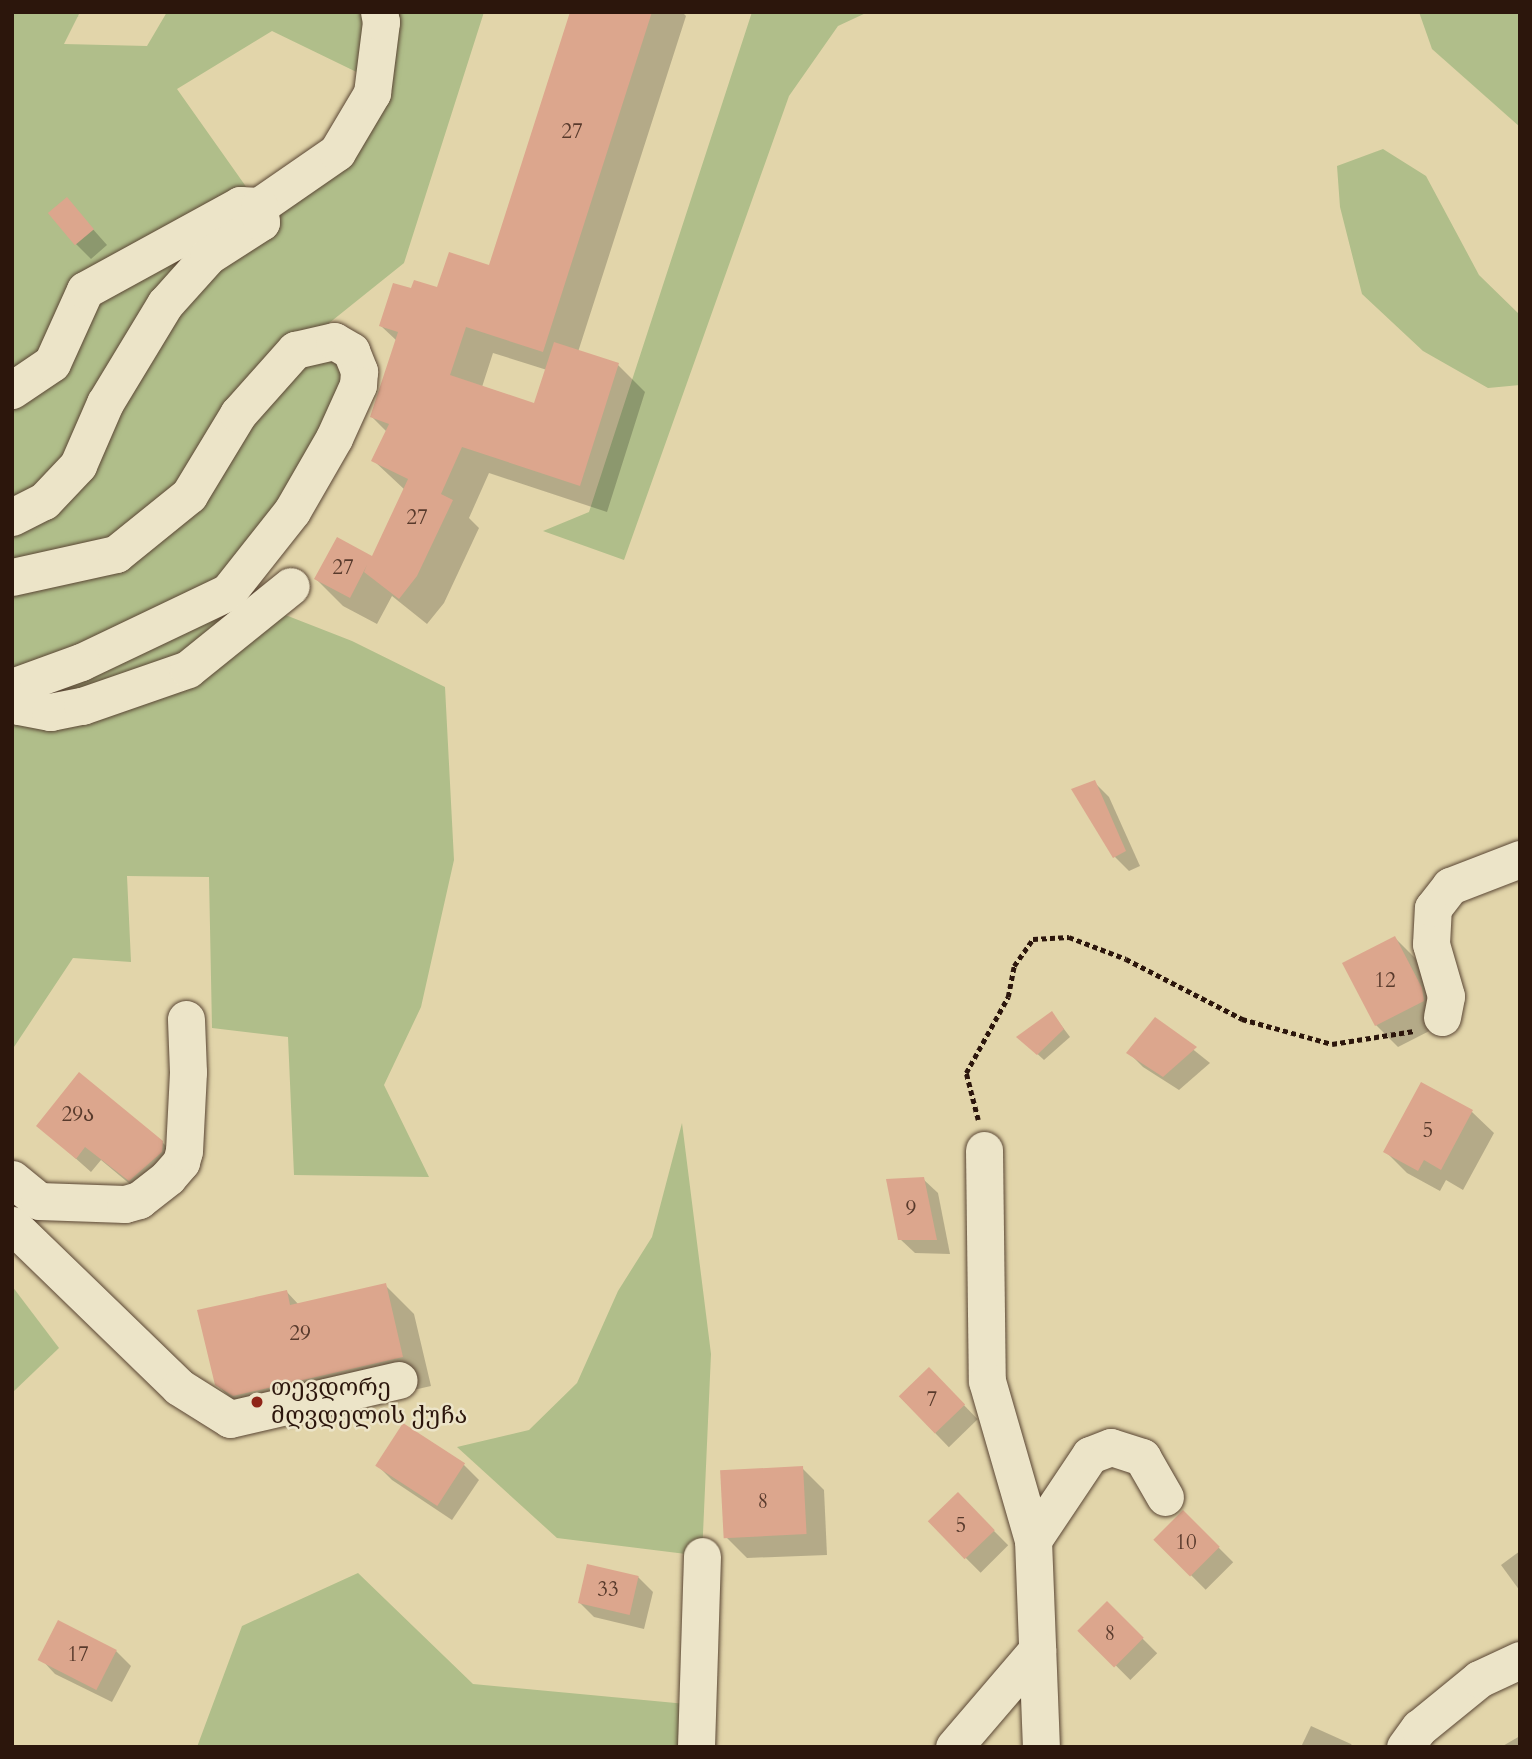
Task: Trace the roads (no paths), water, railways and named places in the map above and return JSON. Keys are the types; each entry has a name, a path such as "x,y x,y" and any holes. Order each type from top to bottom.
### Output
{"street":[{"path":"12,390 52,363 85,290 240,205 258,205 337,152 372,93 381,22 379,12"},
{"path":"12,517 44,501 78,465 105,402 165,304 208,256 261,222 258,205"},
{"path":"12,577 116,554 189,495 238,414 295,350 334,341 351,351 359,371 358,385 334,438 292,511 228,592 80,662 12,687"},
{"path":"12,699 19,706 50,712 82,706 188,669 291,586"},
{"path":"1442,1017 1446,996 1431,944 1433,908 1450,886 1520,859"},
{"path":"12,1179 39,1201 125,1204 139,1200 168,1177 181,1163 184,1151 188,1072 187,1019"},
{"path":"984,1150 987,1381 1032,1540 1041,1747"},
{"path":"12,1225 179,1387 230,1419 398,1380"},
{"path":"1032,1540 1090,1455 1111,1447 1142,1458 1165,1497"},
{"path":"696,1747 702,1556"},
{"path":"954,1747 1037,1650"},
{"path":"1405,1747 1419,1728 1479,1679 1520,1660"}],"place":[{"name":"თევდორე მღვდელის ქუჩა","path":"257,1402"}]}
